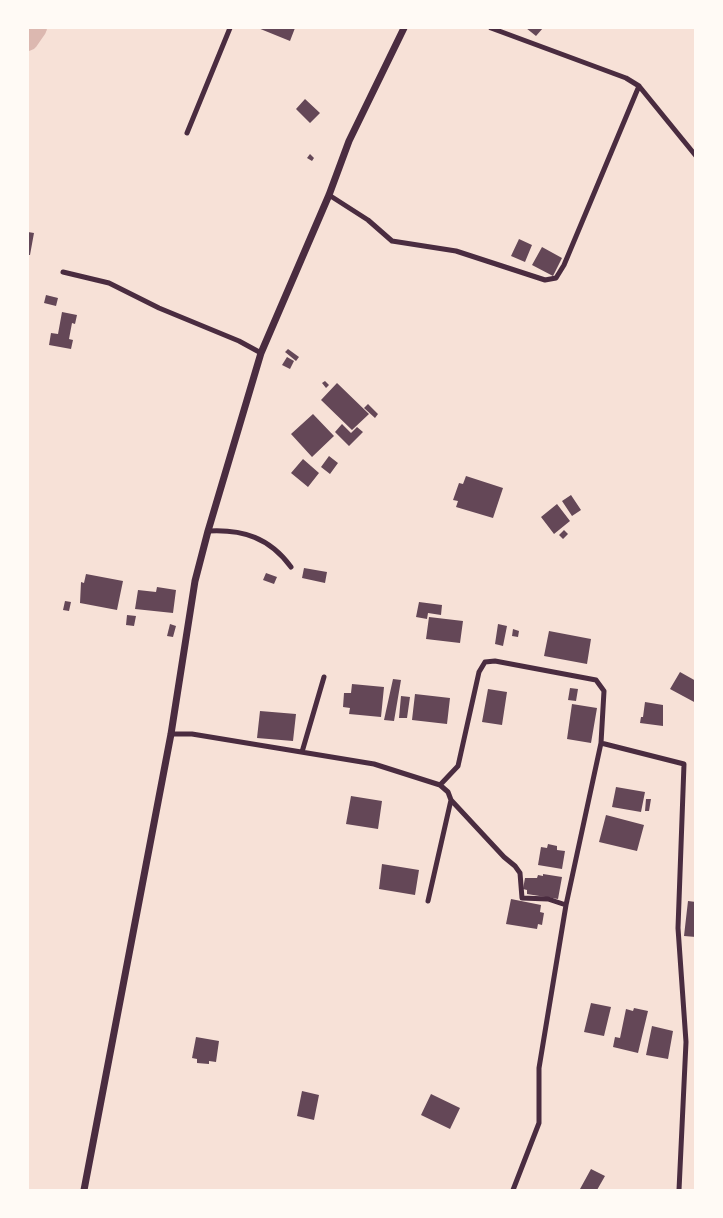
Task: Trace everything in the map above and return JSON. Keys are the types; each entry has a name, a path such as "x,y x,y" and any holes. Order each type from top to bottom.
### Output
{"street":[{"path":"186,133 230,28"},
{"path":"84,1190 136,920 158,794 171,734 195,581 208,531 261,353 329,195 349,141 404,28"},
{"path":"491,28 626,78 638,86 696,156"},
{"path":"329,195 368,220 392,241 456,251 545,280 556,278 564,265 638,86"},
{"path":"63,272 110,283 159,308 239,341 261,353"},
{"path":"208,531 231,530 265,541 283,556 291,567"},
{"path":"440,785 458,766 479,672 485,662 495,661 596,680 604,691 601,743 566,905 539,1068 539,1123 513,1190"},
{"path":"302,752 324,677"},
{"path":"171,734 192,734 374,764 440,785 448,792 451,800 504,857 515,866 520,873 522,898 548,899 566,905"},
{"path":"601,743 684,764 678,928 686,1042 679,1190"},
{"path":"428,901 451,800"}],"building":[{"path":"258,28 295,28 290,41"},
{"path":"526,28 543,28 536,36"},
{"path":"305,99 320,113 310,123 296,109"},
{"path":"310,154 314,158 312,161 307,158"},
{"path":"28,232 34,233 30,255 28,255"},
{"path":"519,239 532,245 525,262 511,256"},
{"path":"542,247 562,258 553,276 532,265"},
{"path":"46,295 58,298 56,306 44,303"},
{"path":"62,312 77,315 75,324 72,323 69,339 73,340 71,349 49,345 51,333 58,334"},
{"path":"288,349 299,357 296,361 285,352"},
{"path":"287,357 294,361 290,369 282,365"},
{"path":"325,381 329,385 326,388 322,383"},
{"path":"337,383 369,414 352,430 321,400"},
{"path":"368,404 378,414 375,418 364,408"},
{"path":"313,414 334,436 312,457 291,434"},
{"path":"342,424 351,433 357,427 363,432 349,446 335,432"},
{"path":"329,456 338,463 330,474 321,467"},
{"path":"303,459 319,473 308,487 291,473"},
{"path":"466,476 503,488 493,518 456,507 458,501 453,500 459,483 463,484"},
{"path":"571,495 581,510 572,516 562,501"},
{"path":"557,504 570,521 554,534 541,517"},
{"path":"564,530 568,534 563,539 559,535"},
{"path":"304,568 327,572 325,583 302,578"},
{"path":"266,573 277,577 274,584 263,580"},
{"path":"86,574 123,581 117,610 80,603 81,582 84,583"},
{"path":"157,587 176,590 173,613 135,609 138,590 156,592"},
{"path":"65,601 71,602 69,611 63,610"},
{"path":"419,602 442,605 441,615 428,613 427,619 416,617"},
{"path":"127,615 136,616 134,626 126,625"},
{"path":"429,617 463,621 460,643 426,639"},
{"path":"170,624 176,626 173,637 167,636"},
{"path":"498,624 507,626 503,646 495,644"},
{"path":"513,629 519,631 518,637 512,636"},
{"path":"549,631 591,639 587,664 544,656"},
{"path":"680,672 696,681 696,703 670,689"},
{"path":"393,679 401,680 394,721 384,720"},
{"path":"352,684 384,687 381,717 349,714 350,708 343,707 344,693 351,693"},
{"path":"570,688 578,689 576,701 568,700"},
{"path":"488,689 507,692 502,725 482,722"},
{"path":"415,694 450,698 447,724 412,720"},
{"path":"401,696 410,697 407,718 399,718"},
{"path":"645,702 663,705 663,726 640,723 641,717 643,717"},
{"path":"572,704 597,708 591,743 567,739"},
{"path":"260,711 296,714 293,741 257,738"},
{"path":"616,787 645,792 641,812 612,807"},
{"path":"351,796 382,801 378,829 346,824"},
{"path":"646,799 651,799 649,811 645,811"},
{"path":"606,815 644,825 637,851 599,842"},
{"path":"548,844 557,846 557,850 565,851 562,869 538,865 541,847 547,848"},
{"path":"382,864 419,870 415,895 379,889"},
{"path":"543,874 562,877 558,899 527,894 527,890 523,889 525,878 537,878 538,875 543,876"},
{"path":"511,899 541,905 540,912 544,913 542,925 538,924 537,929 506,924"},
{"path":"688,901 696,902 696,937 684,936"},
{"path":"591,1003 611,1007 604,1036 584,1032"},
{"path":"634,1008 648,1011 638,1053 613,1047 615,1037 620,1038 626,1009 633,1011"},
{"path":"652,1026 673,1031 668,1059 646,1055"},
{"path":"196,1037 219,1041 216,1062 209,1061 209,1064 197,1063 197,1059 192,1058"},
{"path":"302,1091 319,1095 314,1120 297,1116"},
{"path":"431,1094 460,1108 450,1129 421,1115"},
{"path":"591,1169 605,1176 597,1190 580,1189"}],"waterway":[{"path":"28,41 37,28"}]}
